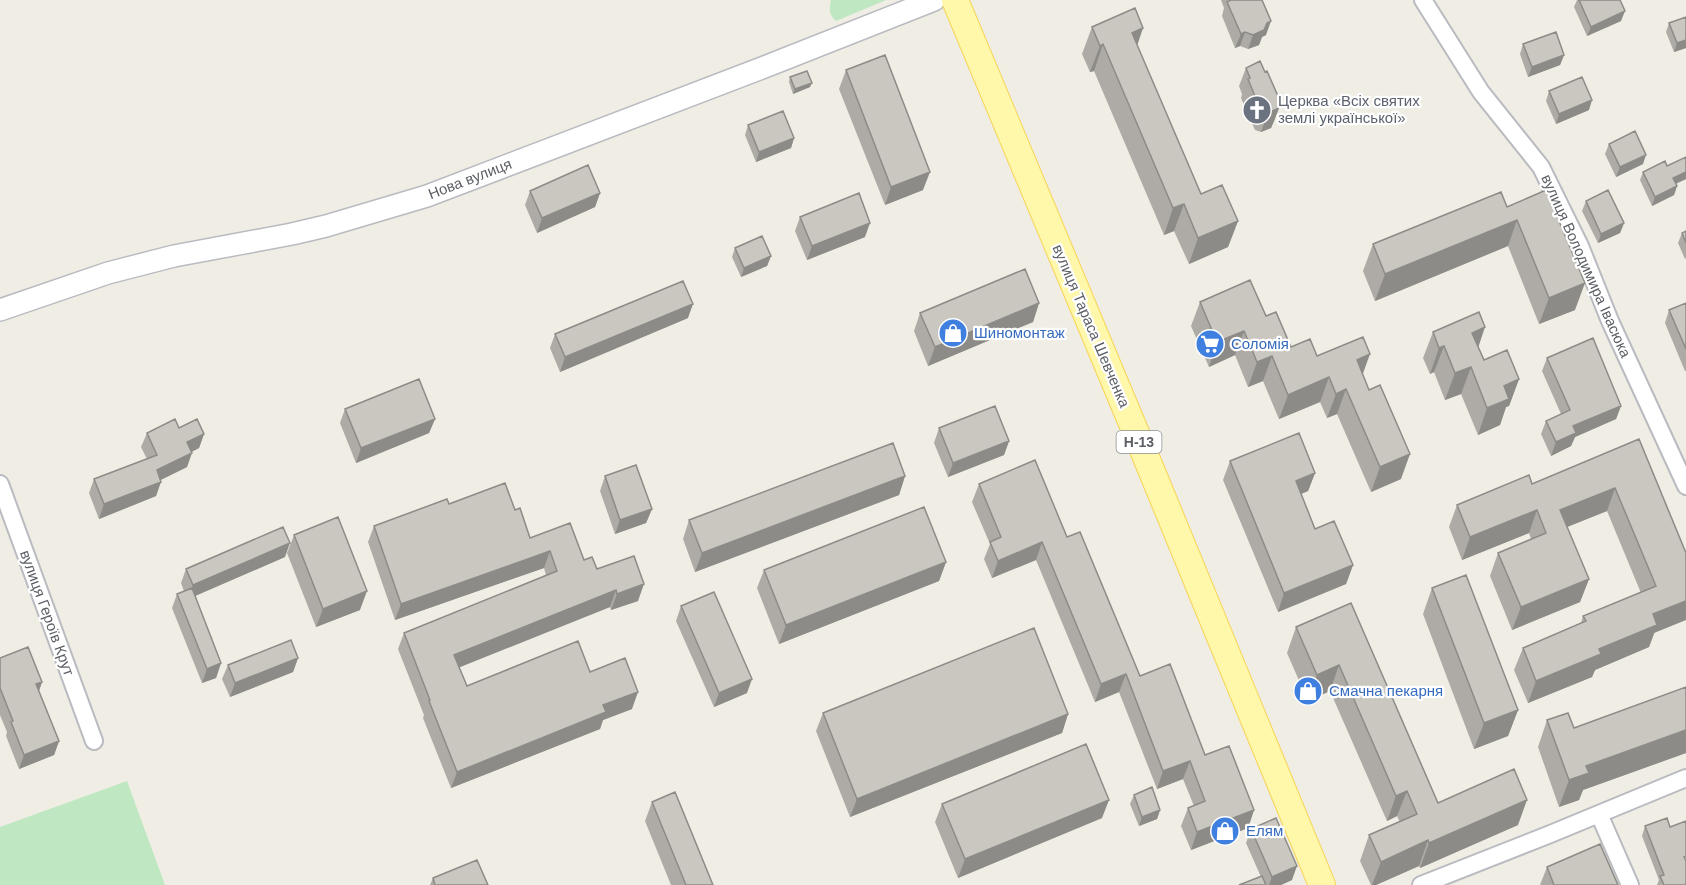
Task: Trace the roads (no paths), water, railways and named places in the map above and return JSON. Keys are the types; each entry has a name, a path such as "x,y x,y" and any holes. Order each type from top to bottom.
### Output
{"main road":[{"name":"вулиця Тараса Шевченка","path":"955,0 1322,885"}],"street":[{"name":"вулиця Володимира Івасюка","path":"1423,0 1480,92 1541,167 1580,246 1610,321 1686,486"},
{"name":"Нова вулиця","path":"0,310 108,273 174,256 326,226 427,196 751,73 930,2"},
{"name":"вулиця Героїв Крут","path":"0,484 94,741"},
{"path":"1421,885 1686,778"},
{"path":"1599,814 1630,885"}],"place":[{"name":"Церква «Всіх святих землі української»","path":"1257,110"},
{"name":"Шиномонтаж","path":"953,333"},
{"name":"Соломiя","path":"1210,344"},
{"name":"Смачна пекарня","path":"1308,691"},
{"name":"Елям","path":"1225,831"}]}
